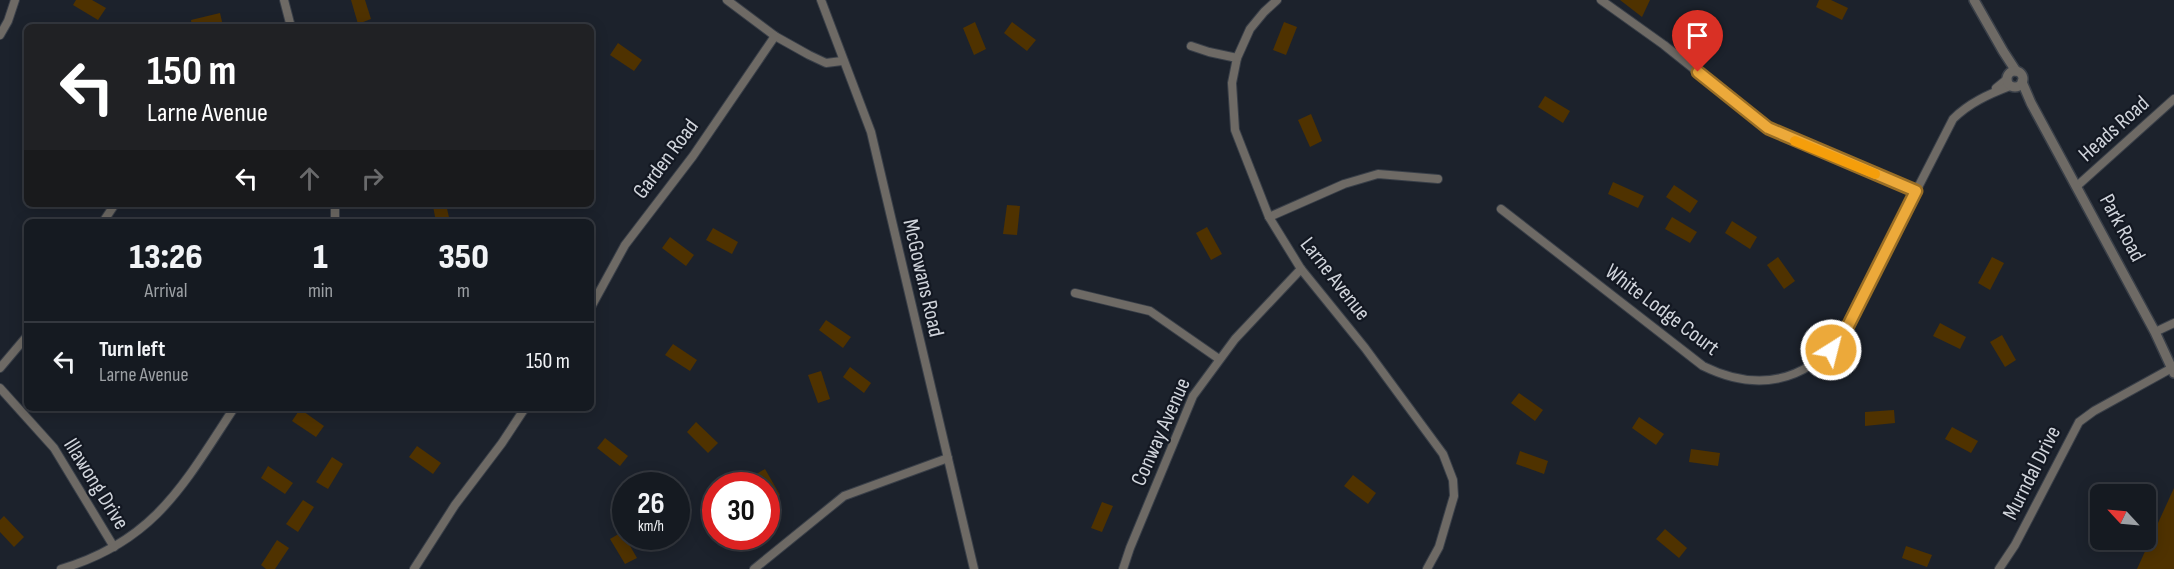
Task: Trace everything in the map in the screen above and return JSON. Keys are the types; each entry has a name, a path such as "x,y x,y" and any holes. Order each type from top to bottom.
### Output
{"street":[{"path":"0,35 15,0"},
{"path":"284,0 290,24"},
{"path":"727,0 775,36 826,63 842,61"},
{"name":"McGowans Road","path":"821,0 842,61 871,132 974,569"},
{"name":"Larne Avenue","path":"1277,0 1250,30 1237,58 1232,83 1233,118 1253,179 1269,217 1301,269 1359,340 1443,454 1453,480 1454,496 1439,547 1426,569"},
{"path":"1601,0 1664,45 1768,128 1916,191"},
{"path":"1974,0 2003,51 2013,80"},
{"name":"Garden Road","path":"594,302 625,245 693,156 775,36"},
{"path":"1191,46 1237,58"},
{"name":"White Lodge Court","path":"1501,209 1703,366 1727,377 1745,381 1787,376 1812,366 1841,338 1953,119 1964,109 2013,80"},
{"name":"Park Road","path":"2013,80 2031,103 2077,186 2155,332 2173,371"},
{"name":"Heads Road","path":"2077,186 2174,99"},
{"path":"1269,217 1344,184 1378,174 1438,180"},
{"name":"Conway Avenue","path":"1123,569 1190,402 1219,359 1301,269"},
{"path":"1076,293 1150,311 1219,359"},
{"path":"2155,332 2174,322"},
{"path":"0,368 24,340"},
{"name":"Murndal Drive","path":"1999,569 2015,545 2079,422 2094,411 2173,371"},
{"name":"Illawong Drive","path":"0,387 54,448 114,547"},
{"path":"61,569 114,547 138,532 160,513 174,497 232,411"},
{"path":"414,569 455,505 523,411"},
{"path":"754,569 844,496 948,458"}],"shaded area":[{"path":"76,0 92,0 106,8 98,20 73,5"},
{"path":"351,0 365,0 371,19 358,24"},
{"path":"1620,0 1650,0 1642,17"},
{"path":"1819,0 1831,0 1848,8 1842,20 1816,7"},
{"path":"220,13 223,24 192,24 191,20"},
{"path":"975,22 986,49 974,55 963,28"},
{"path":"1012,22 1036,40 1027,51 1004,33"},
{"path":"1284,22 1297,27 1286,55 1273,50"},
{"path":"618,43 642,60 634,71 610,55"},
{"path":"1545,96 1570,111 1563,123 1538,107"},
{"path":"1311,114 1322,141 1310,147 1298,120"},
{"path":"1613,182 1644,196 1638,208 1608,194"},
{"path":"1674,185 1698,201 1690,213 1666,197"},
{"path":"1007,205 1020,206 1017,235 1003,234"},
{"path":"433,207 447,207 449,219 435,219"},
{"path":"1672,217 1697,232 1690,243 1665,229"},
{"path":"1732,221 1757,237 1750,249 1725,233"},
{"path":"1207,227 1222,254 1211,260 1196,233"},
{"path":"713,228 738,242 732,254 706,240"},
{"path":"670,237 694,255 686,266 662,248"},
{"path":"1778,257 1795,281 1784,289 1767,265"},
{"path":"1992,257 2004,263 1990,290 1978,283"},
{"path":"826,320 851,337 843,348 819,330"},
{"path":"1940,323 1966,337 1960,349 1933,336"},
{"path":"2002,335 2016,360 2005,367 1990,342"},
{"path":"673,344 697,360 690,371 665,355"},
{"path":"850,367 871,383 864,393 843,377"},
{"path":"821,371 830,399 818,403 808,375"},
{"path":"1519,393 1543,410 1535,421 1511,403"},
{"path":"1894,410 1895,423 1865,426 1865,412"},
{"path":"299,411 303,411 324,426 316,437 292,421"},
{"path":"1639,417 1664,434 1656,445 1632,428"},
{"path":"696,422 718,443 708,453 687,432"},
{"path":"1952,427 1978,441 1971,453 1945,439"},
{"path":"605,438 628,456 620,466 597,448"},
{"path":"417,446 441,463 433,474 409,457"},
{"path":"1691,449 1720,453 1718,466 1689,462"},
{"path":"1520,451 1548,461 1544,474 1516,464"},
{"path":"332,457 343,464 328,489 316,482"},
{"path":"268,466 293,483 285,494 261,478"},
{"path":"1353,475 1376,493 1368,504 1344,486"},
{"path":"2174,488 2174,569 2137,569 2146,550 2156,550 2156,527"},
{"path":"303,500 314,507 298,532 286,524"},
{"path":"1102,502 1113,506 1102,532 1091,528"},
{"path":"4,516 24,537 14,547 0,532 0,520"},
{"path":"1665,529 1687,548 1679,558 1656,539"},
{"path":"277,540 289,548 275,569 266,569 261,565"},
{"path":"1906,546 1932,555 1927,567 1902,558"},
{"path":"617,550 632,550 637,558 625,564"}],"slow traffic":[{"path":"1795,141 1875,174"}],"route":[{"path":"1698,72 1760,123 1775,132 1916,191 1848,326 1831,350"}]}
